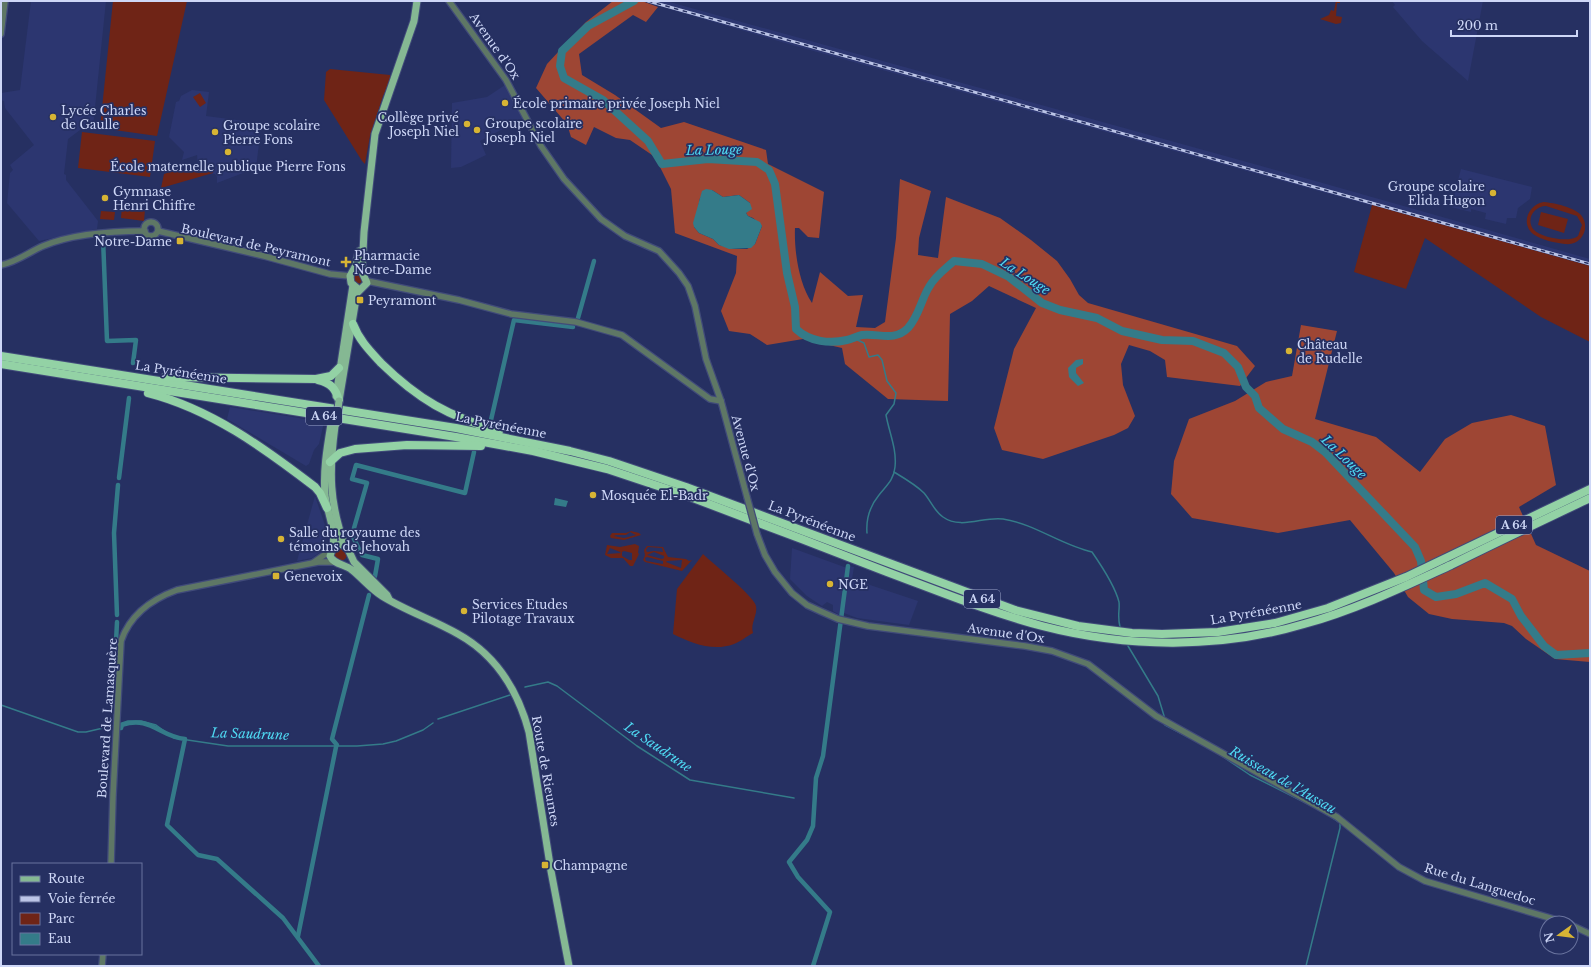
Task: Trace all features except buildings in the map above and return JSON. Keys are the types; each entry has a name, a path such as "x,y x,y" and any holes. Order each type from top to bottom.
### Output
{"highway":[{"path":"353,324 363,343 403,384 415,393 454,416 514,438"},
{"name":"La Pyrénéenne","path":"1,356 514,438 570,451 644,472 1015,610 1052,620 1106,630 1162,634 1218,632 1242,629 1321,611 1406,577 1439,566 1590,498"},
{"name":"La Pyrénéenne","path":"1,364 456,437 533,451 607,469 649,482 952,597 1013,618 1043,626 1105,638 1134,641 1190,642 1263,634 1330,617 1406,586 1439,566 1590,488"},
{"path":"130,376 136,374 175,378 316,379 331,376 339,368"},
{"path":"316,379 328,382 336,391 337,401"},
{"path":"114,382 116,386 144,391 182,403 220,421 260,447 315,487 320,493 327,508"},
{"path":"330,462 336,456 349,450 406,445 478,445 529,453 533,451"}],"main road":[{"path":"333,424 330,481 334,507 345,546 350,554 346,561 338,563 331,558 335,538 327,508 325,466 337,401 353,324 357,293 366,286 367,281 362,272 364,232 375,134 414,21 417,1"},
{"path":"336,391 353,285 352,273 364,232"},
{"path":"352,273 362,272"},
{"path":"353,285 361,289"},
{"path":"332,549 340,544 345,546"},
{"name":"Route de Rieumes","path":"350,554 354,562 387,594 390,599"},
{"name":"Route de Rieumes","path":"338,563 349,567 380,595 458,634 477,646 502,672 526,718 532,746 551,871 569,966"}],"street":[{"name":"Avenue d'Ox","path":"449,1 506,80 541,146 564,179 601,219 625,236 659,251 679,273 688,286 695,306 706,359 721,401 757,534 765,555 775,572 792,593 807,605 841,620 868,626 1025,646 1052,651 1088,664 1098,670 1136,703 1161,719 1313,802"},
{"path":"1,34 5,3"},
{"path":"1,265 9,263 44,245 60,241 102,233 145,231 151,236 155,235 158,231 157,226 152,223 146,225 145,231"},
{"name":"Boulevard de Peyramont","path":"158,231 269,257 330,274 352,273"},
{"path":"367,281 459,300 511,314 576,322 622,335 710,399 721,401"},
{"name":"Boulevard de Lamasquère","path":"308,564 324,556 332,549"},
{"name":"Boulevard de Lamasquère","path":"111,863 116,722 121,641 125,628 145,607 164,594 177,590 308,564 326,562 338,563"},
{"name":"Rue du Languedoc","path":"1313,802 1337,817 1399,867 1425,881 1540,915"},
{"path":"1579,929 1590,934"},
{"path":"102,966 103,955"}],"shaded area":[{"name":"Lycée Charles de Gaulle","path":"31,1 106,1 93,127 84,127 68,139 64,174 66,175 66,180 98,221 97,229 39,241 7,203 10,173 13,170 10,165 34,145 5,108 4,101 1,100 1,93 20,90"},
{"path":"613,1 642,1 658,7 646,22 633,15 579,54 582,75 615,95 661,128 684,122 766,150 768,164 824,192 819,238 808,237 799,228 795,228 795,247 798,267 807,295 812,303 820,272 848,296 863,295 856,327 875,328 885,322 896,238 900,179 931,191 919,238 918,255 938,258 946,197 1000,218 1031,240 1057,261 1079,295 1088,303 1237,346 1255,366 1240,386 1167,377 1165,360 1150,351 1129,345 1121,364 1123,385 1135,416 1128,428 1114,435 1043,459 1002,450 994,428 1014,349 1036,308 989,286 972,301 950,314 948,401 888,399 845,364 842,348 803,339 767,345 750,334 729,331 721,311 736,273 737,256 675,233 671,189 655,157 630,140 616,138 594,127 586,145 571,137 567,124 536,88 547,64 586,22","holes":["712,190 723,197 739,195 750,203 746,213 762,226 755,244 747,249 734,249 719,245 713,239 699,233 694,227 700,198"]},
{"path":"642,1 666,1 1319,182 1590,259 1590,266 792,45"},
{"path":"1392,1 1483,1 1468,81 1422,41 1393,7 1395,5"},
{"name":"Groupe scolaire Joseph Niel","path":"505,85 524,118 480,141 486,155 461,167 451,168 452,103 487,97"},
{"name":"Groupe scolaire Pierre Fons","path":"192,90 209,92 206,116 260,123 261,127 256,168 217,183 217,177 215,174 209,173 207,168 198,165 197,155 182,160 184,152 169,137 176,102 179,101 181,96"},
{"name":"Groupe scolaire Elida Hugon","path":"1461,169 1532,187 1530,199 1518,208 1516,218 1507,218 1506,224 1485,219 1486,213 1471,209 1471,212 1451,207"},
{"path":"1301,325 1337,331 1315,419 1376,437 1420,472 1445,439 1472,423 1511,415 1545,426 1556,485 1519,507 1536,545 1590,571 1590,662 1555,659 1526,639 1512,626 1504,623 1452,619 1429,614 1408,597 1394,573 1350,520 1278,533 1192,518 1171,494 1174,461 1189,419 1235,401 1266,382 1292,376"},
{"path":"230,407 324,422 319,444 314,450 309,464 306,466 227,419"},
{"path":"315,496 327,531 325,543 320,552 312,558 297,561"},
{"name":"NGE","path":"792,548 847,568 848,566 854,567 852,579 918,601 909,625 857,618 844,613 841,613 840,615 833,611 833,605 827,602 822,606 807,596 790,579"}],"green space":[{"path":"113,1 187,1 157,136 100,128"},
{"path":"1336,1 1340,1 1340,3 1337,3 1336,16 1342,17 1341,23 1336,24 1320,19 1329,15 1331,10 1334,11"},
{"path":"330,69 390,75 391,79 383,96 370,136 365,164 324,100 326,72"},
{"path":"200,93 206,103 200,107 193,97"},
{"path":"82,132 155,141 150,177 78,168"},
{"path":"214,165 213,173 161,188 164,174 179,169 182,172 192,169 198,173 208,171"},
{"path":"1544,202 1558,204 1578,212 1584,220 1585,225 1585,230 1580,239 1571,244 1565,244 1544,240 1533,234 1529,230 1527,220 1530,210 1539,203","holes":["1546,206 1577,216 1582,225 1578,236 1569,239 1556,239 1538,233 1531,226 1530,222 1532,214 1538,208"]},
{"path":"1372,205 1590,266 1590,342 1541,317 1425,238 1406,289 1354,272"},
{"path":"122,206 145,209 144,221 121,218"},
{"path":"101,211 115,212 114,220 100,219"},
{"path":"1541,212 1568,219 1564,233 1538,225"},
{"path":"358,274 363,279 358,284 353,279"},
{"path":"631,531 641,535 624,540 611,538 610,536 612,533 626,533","holes":["630,532 636,535 624,538 614,536 626,535"]},
{"path":"635,544 639,546 639,554 633,566 630,566 623,558 611,558 605,555 607,545 620,547","holes":["610,548 620,552 621,553 607,554","622,552 632,553 632,560 622,556"]},
{"path":"647,546 663,547 668,557 686,559 689,561 692,560 682,571 645,562 643,560 645,555 644,550","holes":["648,547 662,548 663,552 647,552 646,550","654,552 664,556 664,558 662,559 647,555","647,557 663,561 663,564 646,561 645,558","682,560 681,568 666,562"]},
{"path":"340,547 345,549 347,554 345,559 340,561 335,559 333,554 335,549"},
{"path":"703,554 741,588 754,601 756,606 756,613 752,626 753,633 734,644 710,647 673,634 677,589"}],"water":[{"path":"706,189 712,190 723,197 739,195 750,203 752,209 746,213 748,216 760,222 762,226 755,244 751,248 729,249 719,245 713,239 699,233 694,227 693,223 702,191"},
{"path":"1083,359 1083,364 1076,368 1076,373 1084,383 1078,386 1069,377 1068,368 1076,360"},
{"path":"555,498 568,501 566,507 554,505"}],"waterway":[{"name":"La Louge","path":"634,1 588,26 562,51 560,66 564,78 603,100 648,141 662,164 708,159 757,162 769,170 775,184 787,273 795,307 796,329 807,337 820,341 834,342 847,340 862,335 892,336 903,332 915,318 931,283 954,261 982,264 1009,277 1042,303 1060,310 1097,318 1122,331 1162,340 1193,341 1224,353 1238,367 1246,387 1255,396 1259,408 1283,429 1312,442 1325,452 1415,547 1421,561 1424,590 1436,597 1456,594 1485,583 1512,599 1521,616 1544,646 1556,655 1590,653"},
{"path":"103,238 107,341 136,340 133,363"},
{"path":"578,318 594,261"},
{"path":"491,420 514,320 573,327"},
{"name":"Ruisseau de l'Aussau","path":"853,338 864,343 869,357 878,355 882,360 887,381 896,393 894,404 886,415 895,454 894,472 887,486 876,499 871,508 867,523 867,533"},
{"path":"119,478 129,398"},
{"path":"375,576 378,559 362,555 352,535 367,483 352,479 356,465 465,493 474,452"},
{"name":"Ruisseau de l'Aussau","path":"894,472 921,490 937,512 950,521 965,523 988,519 1003,519 1026,525 1070,545 1092,552 1117,596 1119,602 1120,627"},
{"path":"117,615 114,533 118,485"},
{"path":"813,966 830,912 798,877 789,862 807,840 813,826 816,778 823,756 848,566"},
{"path":"337,745 332,739 369,595"},
{"path":"113,703 117,622"},
{"name":"Ruisseau de l'Aussau","path":"1128,646 1158,696 1165,719"},
{"name":"La Saudrune","path":"525,687 548,682 557,686 637,746 690,780 794,798"},
{"name":"La Saudrune","path":"438,719 510,695"},
{"name":"La Saudrune","path":"1,705 78,732 86,732 116,725"},
{"name":"La Saudrune","path":"119,724 128,721 141,721 156,725 174,738 228,746 357,746 383,744 396,741 423,730 433,723"},
{"name":"Ruisseau de l'Aussau","path":"1165,722 1165,725 1188,737"},
{"path":"121,728 122,725 140,723 148,725 169,735 185,739 167,825 198,855 217,859 283,918 319,966"},
{"path":"298,936 336,747"},
{"name":"Ruisseau de l'Aussau","path":"1219,754 1250,775 1310,805"},
{"name":"Ruisseau de l'Aussau","path":"1306,966 1340,828 1340,823 1331,817"}],"railway":[{"path":"648,1 1590,264"}],"place":[{"name":"École primaire privée Joseph Niel","path":"505,103"},
{"name":"Lycée Charles de Gaulle","path":"53,117"},
{"name":"Collège privé Joseph Niel","path":"467,124"},
{"name":"Groupe scolaire Joseph Niel","path":"477,130"},
{"name":"Groupe scolaire Pierre Fons","path":"215,132"},
{"name":"École maternelle publique Pierre Fons","path":"228,152"},
{"name":"Groupe scolaire Elida Hugon","path":"1493,193"},
{"name":"Gymnase Henri Chiffre","path":"105,198"},
{"name":"Notre-Dame","path":"180,241"},
{"name":"Pharmacie Notre-Dame","path":"346,262"},
{"name":"Peyramont","path":"360,300"},
{"name":"Château de Rudelle","path":"1289,351"},
{"name":"Mosquée El-Badr","path":"593,495"},
{"name":"Salle du royaume des témoins de Jehovah","path":"281,539"},
{"name":"Genevoix","path":"276,576"},
{"name":"NGE","path":"830,584"},
{"name":"Services Etudes Pilotage Travaux","path":"464,611"},
{"name":"Champagne","path":"545,865"}]}
